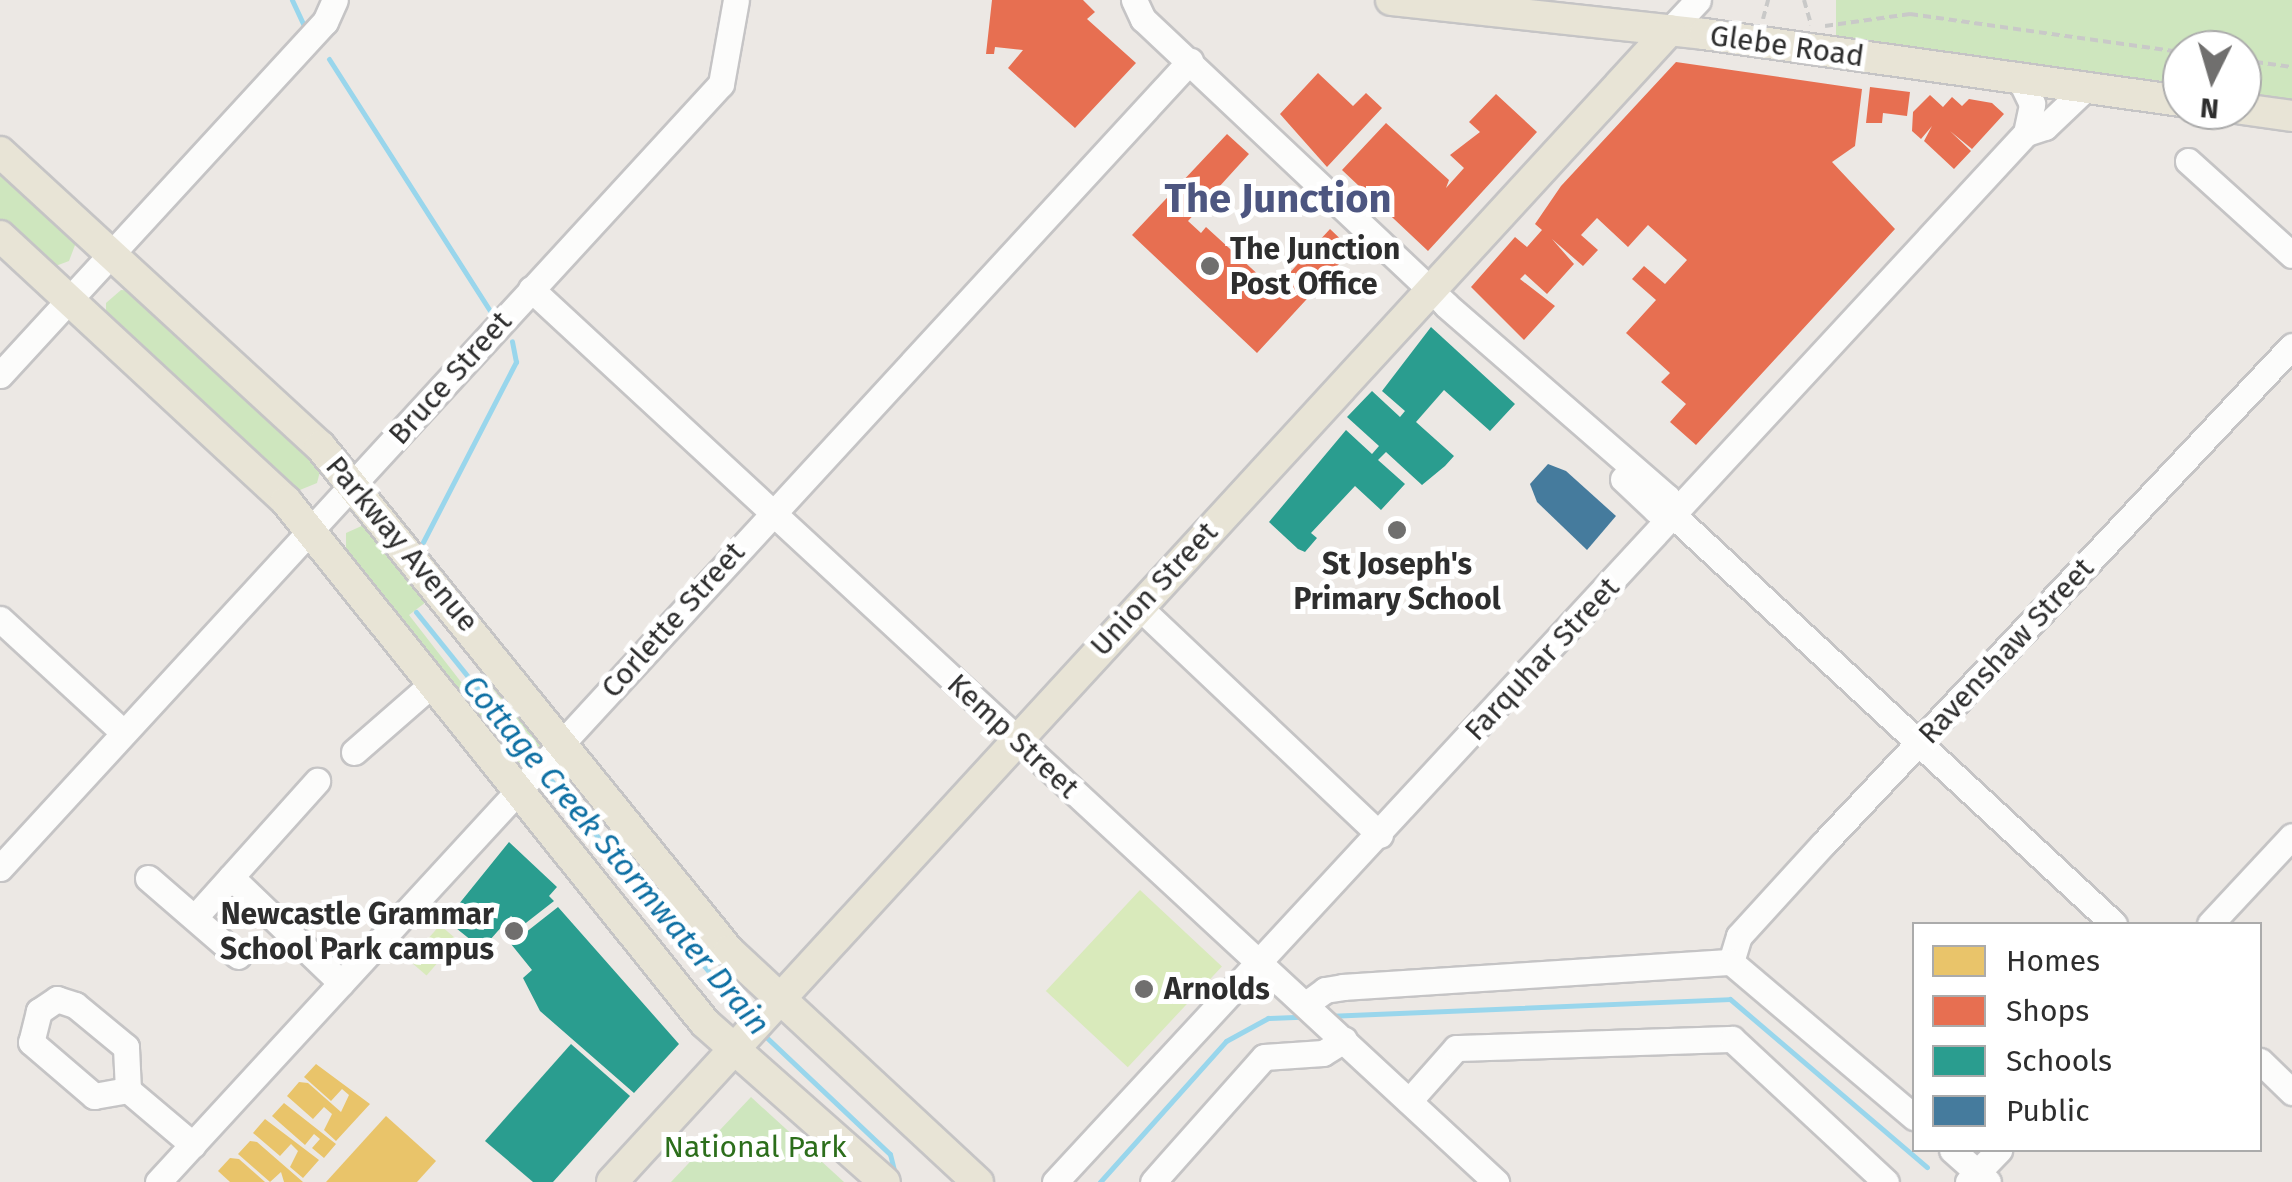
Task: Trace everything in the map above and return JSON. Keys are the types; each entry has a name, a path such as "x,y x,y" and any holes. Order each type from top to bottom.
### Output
{"main road":[{"name":"Glebe Road","path":"1391,0 1670,30 2162,97"},
{"name":"Union Street","path":"612,1182 1670,30"},
{"path":"2262,112 2292,116"},
{"name":"Parkway Avenue","path":"0,152 354,483 773,1007 978,1182"},
{"name":"Parkway Avenue","path":"0,236 311,530 705,1023 740,1043 880,1178"}],"street":[{"path":"0,374 325,22 336,0"},
{"name":"Bruce Street","path":"0,868 721,84 736,0"},
{"path":"1134,0 1138,14 1567,415 1582,418 1668,497 1674,516 2112,922"},
{"name":"Union Street","path":"1670,30 1698,0"},
{"name":"Corlette Street","path":"158,1182 1190,61"},
{"path":"2019,77 2032,104 2026,134"},
{"name":"Farquhar Street","path":"1055,1182 1674,516 1945,204 2026,134 2045,127 2087,87"},
{"path":"2188,162 2292,255"},
{"name":"Kemp Street","path":"531,289 1496,1182"},
{"name":"Ravenshaw Street","path":"1730,962 1739,936 2292,346"},
{"path":"1138,606 1380,835"},
{"path":"0,619 123,732"},
{"path":"354,752 433,682"},
{"path":"195,917 317,781"},
{"path":"2212,922 2292,836"},
{"path":"231,876 341,982"},
{"path":"148,878 238,956"},
{"path":"1310,1007 1325,990 1343,987 1730,962 1912,1115"},
{"path":"1153,1182 1264,1057 1322,1053 1339,1035"},
{"path":"1409,1101 1456,1048 1732,1039 1886,1182"},
{"path":"2262,1064 2292,1092"},
{"path":"128,1090 193,1145"},
{"path":"1954,1152 1978,1179 1997,1152"}],"path":[{"path":"1763,19 1768,0"},
{"path":"1804,0 1812,25"},
{"path":"1822,26 1910,14 2162,49"},
{"path":"2262,63 2292,67"}],"green space":[{"path":"1836,0 2292,0 2292,99 2262,95 2262,30 2162,30 2162,81 1836,36"},
{"path":"0,166 77,240 69,261 53,267 0,222"},
{"path":"121,290 134,291 322,464 317,483 295,492 106,319 106,303"},
{"path":"366,524 544,743 538,747 426,602 409,615 524,763 511,762 346,554 346,533"},
{"path":"1140,890 1222,966 1128,1067 1046,991"},
{"path":"440,925 457,940 427,976 409,960"},
{"name":"National Park","path":"751,1097 844,1182 671,1182"}],"building: Homes":[{"path":"316,1064 370,1104 336,1141 324,1130 332,1114 324,1107 313,1119 287,1096 299,1082 308,1083 341,1112 349,1095 342,1089 331,1101 304,1077"},
{"path":"284,1103 336,1144 324,1158 312,1148 320,1139 314,1134 305,1145 272,1116"},
{"path":"386,1116 436,1161 417,1182 326,1182"},
{"path":"265,1119 319,1160 303,1178 290,1167 298,1151 291,1144 280,1156 253,1133"},
{"path":"250,1141 257,1142 303,1182 284,1182 281,1172 270,1182 238,1154"},
{"path":"230,1158 239,1159 265,1182 230,1182 218,1171"}],"building: Shops":[{"path":"992,0 1083,0 1095,12 1087,19 1136,63 1075,128 1008,68 1023,50 995,47 994,54 986,54"},
{"path":"1676,62 1862,89 1855,146 1832,162 1895,229 1696,445 1670,422 1686,404 1661,382 1670,373 1626,333 1656,300 1632,279 1644,266 1665,284 1687,260 1648,225 1628,247 1597,218 1581,235 1598,250 1583,266 1552,239 1574,264 1547,294 1525,274 1520,279 1555,306 1524,340 1471,287 1515,237 1527,247 1542,230 1535,224 1561,186"},
{"path":"1318,73 1353,106 1366,93 1382,108 1327,167 1280,114"},
{"path":"1870,87 1910,92 1907,116 1883,113 1882,123 1866,123"},
{"path":"1496,94 1537,132 1428,251 1342,170 1386,123 1449,180 1446,188 1464,168 1450,155 1480,132 1469,122"},
{"path":"1930,95 1943,107 1952,97 1962,106 1969,99 1992,103 2004,114 1972,149 1950,131 1971,151 1954,169 1924,141 1932,126 1921,139 1912,131 1913,112"},
{"path":"1227,134 1249,154 1188,221 1201,233 1206,227 1262,278 1269,274 1272,292 1330,229 1352,250 1257,353 1132,235"}],"building: Schools":[{"path":"1431,327 1515,404 1490,431 1444,390 1416,422 1454,456 1445,466 1422,485 1386,452 1378,460 1405,484 1381,510 1355,486 1311,533 1317,538 1305,552 1298,549 1269,522 1346,430 1372,454 1379,446 1347,417 1372,391 1400,417 1405,411 1382,391"},
{"path":"509,842 557,887 549,896 554,901 522,926 511,916 482,949 446,920"},
{"path":"558,907 679,1044 634,1093 540,1011 523,978 532,970 511,944"},
{"path":"571,1044 630,1096 553,1182 533,1182 485,1141"}],"building: Public":[{"path":"1548,464 1566,471 1616,516 1587,550 1537,502 1530,484"}],"waterway":[{"name":"Cottage Creek Stormwater Drain","path":"292,0 304,26"},
{"name":"Cottage Creek Stormwater Drain","path":"329,59 491,312"},
{"name":"Cottage Creek Stormwater Drain","path":"423,542 516,362 512,341"},
{"name":"Cottage Creek Stormwater Drain","path":"416,612 536,761"},
{"name":"Cottage Creek Stormwater Drain","path":"546,774 749,1020"},
{"path":"1327,1016 1730,999 1927,1167"},
{"path":"1100,1182 1226,1041 1268,1018 1301,1017"},
{"name":"Cottage Creek Stormwater Drain","path":"764,1035 890,1154 895,1174"}],"place":[{"name":"The Junction Post Office","path":"1210,266"},
{"name":"St Joseph's Primary School","path":"1397,530"},
{"name":"Newcastle Grammar School Park campus","path":"514,931"},
{"name":"Arnolds","path":"1144,989"}],"district":[{"name":"The Junction","path":"1278,199"}]}
